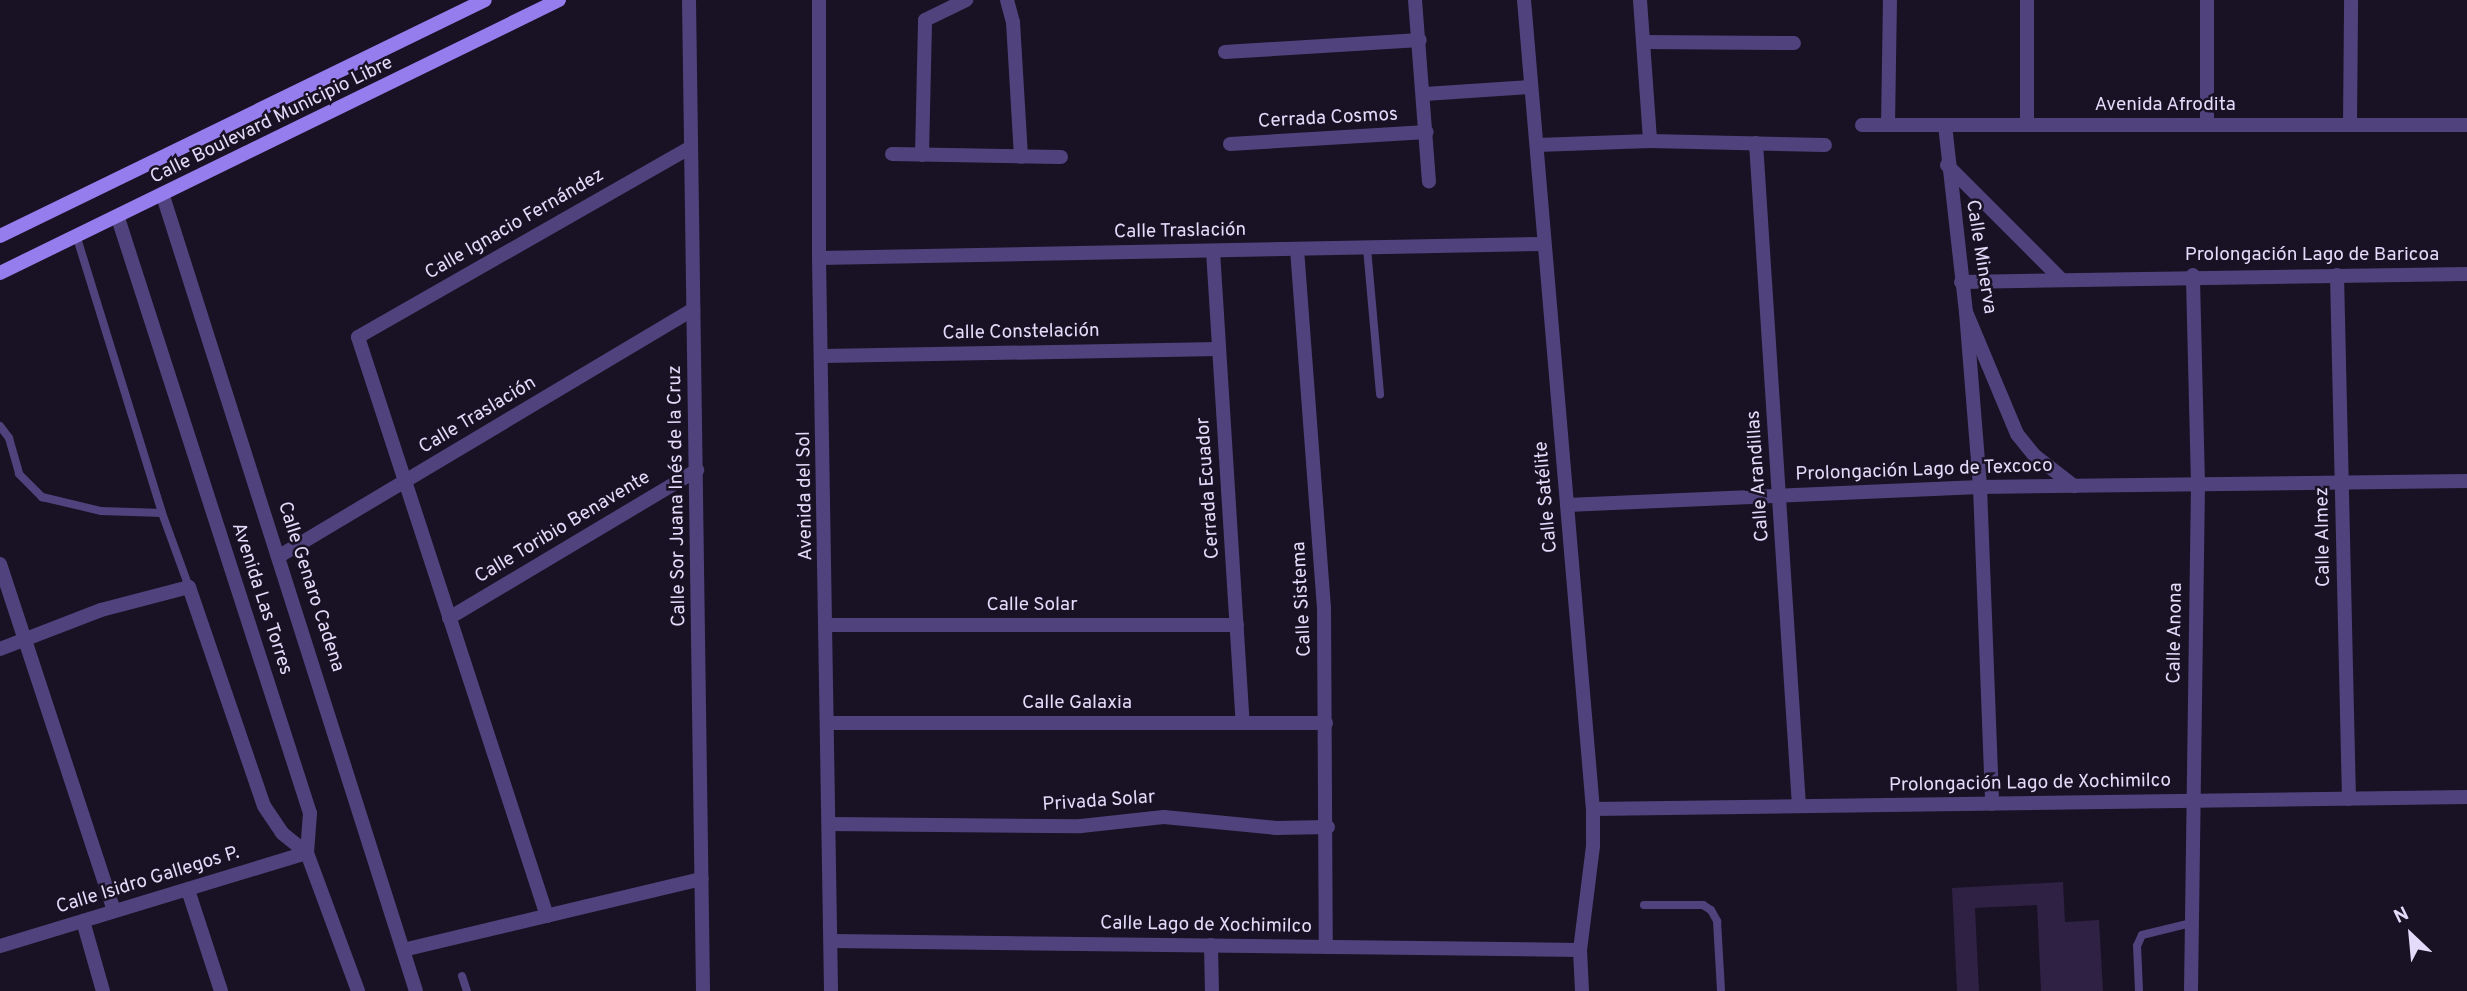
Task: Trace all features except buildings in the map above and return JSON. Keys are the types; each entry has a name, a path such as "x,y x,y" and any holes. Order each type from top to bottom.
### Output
{"main road":[{"name":"Calle Boulevard Municipio Libre","path":"0,236 485,0"},
{"name":"Calle Boulevard Municipio Libre","path":"0,273 77,239 559,0"}],"street":[{"name":"Calle Sor Juana Inés de la Cruz","path":"689,0 703,991"},
{"name":"Avenida del Sol","path":"819,0 819,258 828,625 831,991"},
{"path":"922,155 925,20 966,0"},
{"path":"1006,0 1013,22 1021,157"},
{"path":"1415,0 1429,181"},
{"name":"Calle Satélite","path":"1524,0 1592,809 1593,846 1580,950 1582,991"},
{"path":"1640,0 1650,141"},
{"path":"1888,125 1890,0"},
{"path":"2027,0 2027,125"},
{"path":"2207,0 2207,125"},
{"path":"2350,125 2351,0"},
{"path":"1225,52 1420,40"},
{"path":"1643,42 1794,43"},
{"path":"1424,94 1530,87"},
{"name":"Avenida Afrodita","path":"1862,125 2467,125"},
{"name":"Calle Minerva","path":"1945,125 1947,165 1966,312 2017,434 2034,455 2074,486"},
{"name":"Cerrada Cosmos","path":"1230,144 1427,132"},
{"path":"1537,145 1650,141 1825,145"},
{"name":"Calle Arandillas","path":"1756,143 1799,806"},
{"name":"Calle Ignacio Fernández","path":"405,482 358,337 691,147"},
{"path":"892,154 1061,158"},
{"path":"1947,165 2061,279"},
{"name":"Calle Genaro Cadena","path":"163,196 281,555 416,991"},
{"name":"Avenida Las Torres","path":"118,218 310,813 307,852 358,991"},
{"name":"Calle Traslación","path":"819,258 1543,244"},
{"name":"Calle Sistema","path":"1297,249 1324,608 1328,827 1326,947"},
{"name":"Cerrada Ecuador","path":"1213,251 1243,723"},
{"name":"Prolongación Lago de Baricoa","path":"1961,282 2193,275 2467,274"},
{"name":"Calle Anona","path":"2190,991 2198,484 2193,275"},
{"name":"Calle Almez","path":"2337,275 2348,799"},
{"name":"Calle Traslación","path":"281,555 693,309"},
{"path":"1966,312 1980,487 1992,804"},
{"name":"Calle Constelación","path":"823,356 1219,349"},
{"name":"Calle Toribio Benavente","path":"449,618 697,470"},
{"name":"Prolongación Lago de Texcoco","path":"1567,505 1693,503 1780,495 1980,487 2467,481"},
{"path":"405,482 547,916"},
{"path":"0,564 114,911"},
{"path":"0,649 101,610 189,587 264,806 282,833 307,852"},
{"name":"Calle Solar","path":"828,625 1237,625"},
{"name":"Calle Galaxia","path":"828,723 1326,723"},
{"name":"Prolongación Lago de Xochimilco","path":"1592,809 2467,797"},
{"name":"Privada Solar","path":"829,824 1082,826 1164,817 1276,828 1328,827"},
{"name":"Calle Isidro Gallegos P.","path":"0,946 307,852"},
{"path":"403,950 702,878"},
{"path":"188,890 221,991"},
{"path":"83,921 103,991"},
{"name":"Calle Lago de Xochimilco","path":"831,941 1580,950"},
{"path":"1211,945 1212,991"}],"lane":[{"path":"77,239 162,513 189,587"},
{"path":"1367,248 1380,394"},
{"path":"0,426 9,438 19,474 42,497 101,511 162,513"},
{"path":"1644,905 1703,905 1711,910 1717,921 1721,991"},
{"path":"2139,991 2137,946 2142,935 2191,923"},
{"path":"462,976 467,991"}]}
